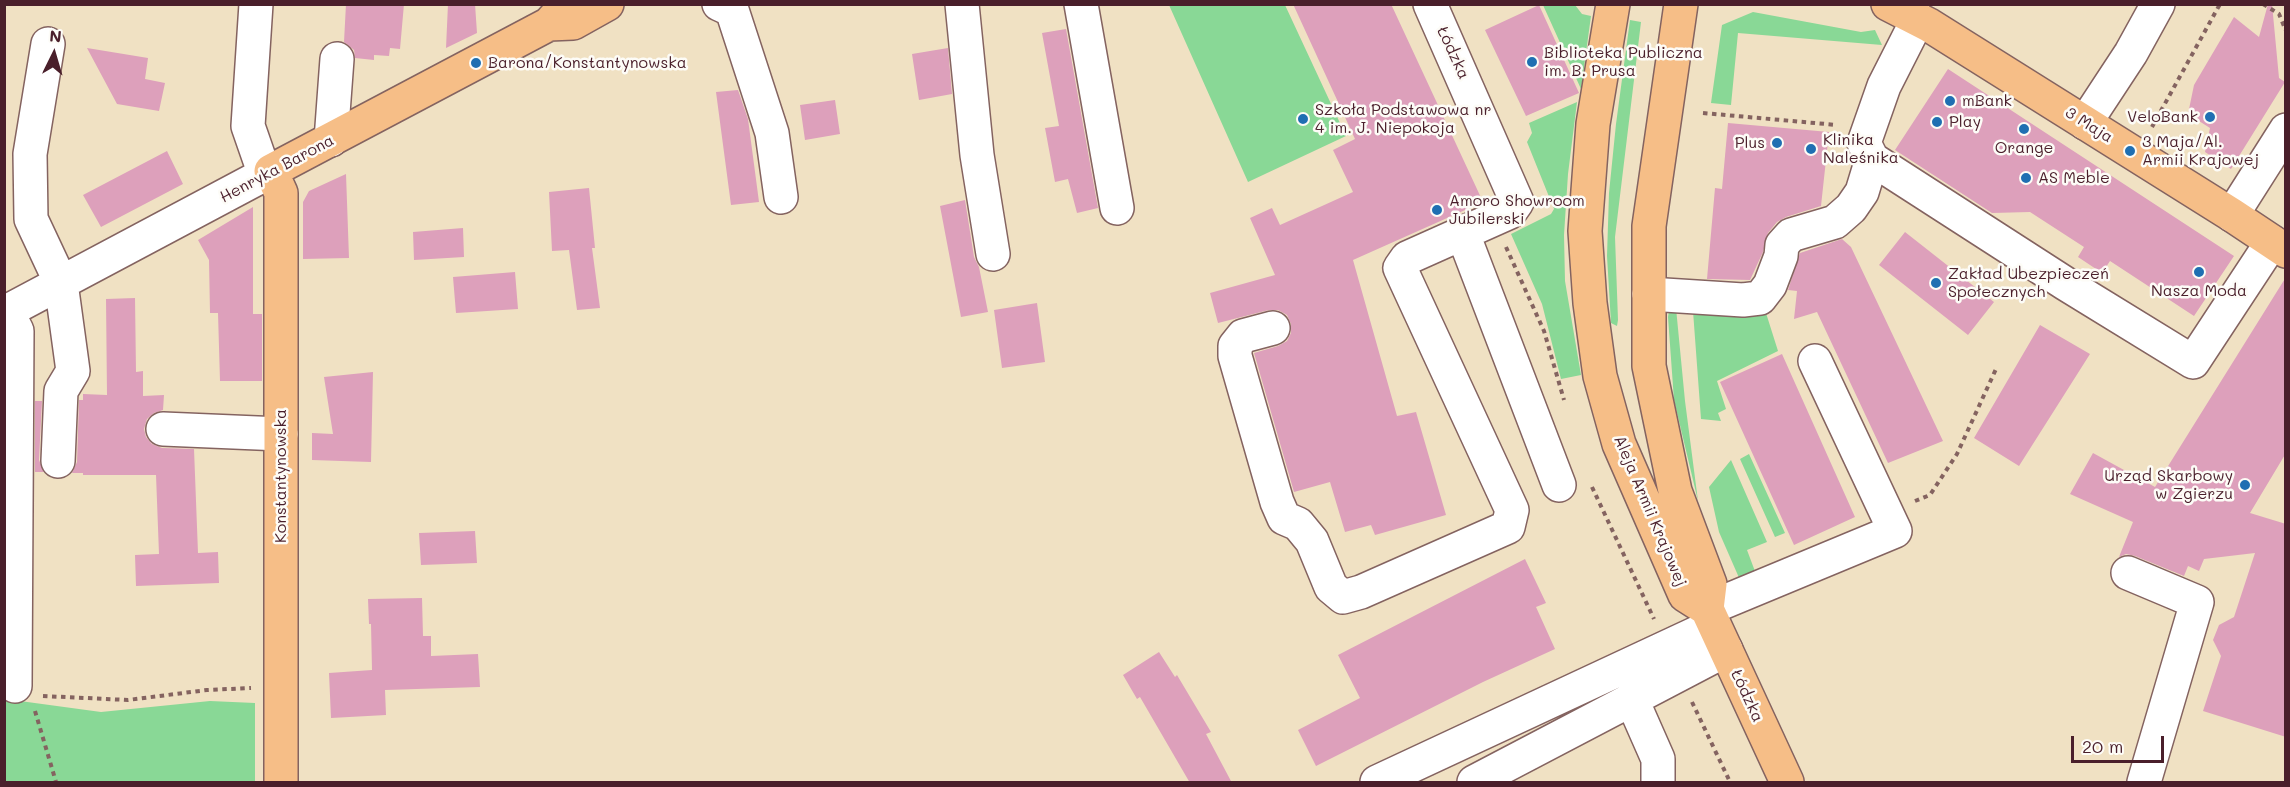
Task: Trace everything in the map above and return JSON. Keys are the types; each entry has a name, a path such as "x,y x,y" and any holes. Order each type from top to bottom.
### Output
{"main road":[{"name":"Henryka Barona","path":"268,173 558,14 573,23 608,4"},
{"name":"Aleja Armii Krajowej","path":"1613,4 1593,124 1585,231 1590,303 1600,376 1619,444 1685,594 1716,628"},
{"name":"Aleja Armii Krajowej","path":"1681,4 1649,226 1649,366 1675,490 1710,584 1716,628"},
{"name":"3 Maja","path":"1888,4 1930,16 2085,123 2279,246"},
{"name":"Konstantynowska","path":"268,173 280,193 281,783"},
{"name":"Łódzka","path":"1716,628 1787,783"}],"street":[{"path":"256,4 248,126 268,173"},
{"path":"719,4 732,10 772,133 781,197"},
{"path":"962,4 977,155 993,254"},
{"path":"1081,4 1117,208"},
{"name":"Łódzka","path":"1430,4 1517,202 1510,212 1463,234"},
{"path":"2085,123 2131,53 2158,4"},
{"path":"1649,294 1743,300 1760,298 1770,285 1781,256 1782,245 1791,235 1835,222 1851,208 1862,192 1884,86 1930,16"},
{"path":"48,44 30,154 31,219 61,283 73,371 61,392 58,461"},
{"path":"331,140 337,59"},
{"path":"2232,215 2286,130"},
{"path":"1871,143 2066,284 2193,362 2279,246"},
{"name":"Henryka Barona","path":"6,312 268,173"},
{"path":"1273,328 1243,336 1235,346 1235,356 1276,502 1284,518 1298,524 1311,541 1331,588 1343,597 1361,592 1508,528 1512,510 1400,268 1407,258 1463,234 1559,485"},
{"path":"6,312 17,331 17,682"},
{"path":"1377,782 1716,628 1895,531 1815,361"},
{"path":"17,390 61,392"},
{"path":"163,429 281,434"},
{"path":"2128,573 2197,602 2144,783"},
{"path":"1474,783 1632,700 1716,628"},
{"path":"1632,700 1658,759 1659,783"}],"path":[{"path":"2149,133 2220,4"},
{"path":"2263,4 2279,14 2286,31"},
{"path":"1703,113 1871,143"},
{"path":"1886,512 1930,495 1957,454 1996,369"},
{"path":"17,682 128,700 207,690 281,687"},
{"path":"17,682 33,706 56,783"}],"green space":[{"path":"1169,5 1285,5 1346,136 1248,182"},
{"path":"1543,5 1575,5 1582,14 1591,16 1581,89"},
{"path":"1753,12 1861,32 1875,30 1882,45 1738,33 1731,105 1711,103 1722,25"},
{"path":"1630,20 1641,22 1615,237 1617,326 1611,323 1607,256 1609,193"},
{"path":"1577,102 1568,174 1564,235 1565,281 1581,375 1561,379 1542,304 1511,234 1551,214 1554,209 1527,142 1532,133 1529,123"},
{"path":"1676,308 1698,501 1674,400 1668,317 1669,311"},
{"path":"1693,311 1766,313 1778,351 1717,381 1726,409 1718,413 1721,421 1701,419"},
{"path":"1749,454 1785,533 1775,537 1740,459"},
{"path":"1731,460 1767,542 1747,550 1756,574 1740,580 1719,532 1709,487"},
{"path":"4,697 101,712 210,701 255,703 255,782 5,782"}],"building":[{"path":"346,4 404,4 400,49 390,48 389,56 374,55 374,60 355,58 354,50 344,42"},
{"path":"448,4 475,4 477,33 446,48"},
{"path":"1293,4 1391,4 1483,202 1353,260 1397,416 1416,412 1446,515 1375,535 1371,525 1345,532 1330,482 1294,492 1254,353 1287,341 1291,333 1291,324 1287,315 1278,310 1269,310 1218,323 1210,293 1275,275 1250,218 1272,208 1280,225 1353,192 1333,150 1355,139"},
{"path":"2268,4 2272,4 2279,78 2285,82 2231,169 2205,152 2210,128 2188,114 2194,85 2234,17 2259,37"},
{"name":"Biblioteka Publiczna im. B. Prusa","path":"1539,5 1579,93 1526,116 1485,30"},
{"path":"1066,29 1098,208 1077,213 1068,179 1055,182 1045,128 1059,126 1042,33"},
{"path":"87,48 148,58 145,79 165,83 159,111 117,104"},
{"path":"948,48 952,94 919,100 912,54"},
{"name":"AS Meble","path":"1948,69 2234,256 2194,316 2110,261 2102,273 2078,257 2084,247 2030,212 1992,213 1895,150"},
{"path":"738,90 748,119 759,202 731,205 716,92"},
{"path":"835,100 840,134 805,140 800,105"},
{"path":"1728,123 1829,132 1821,206 1777,222 1768,233 1763,252 1750,280 1707,279 1715,188 1722,189"},
{"path":"167,151 183,184 101,227 83,195"},
{"path":"346,174 349,258 303,259 303,202 309,191"},
{"path":"589,188 595,248 592,248 600,308 577,310 569,250 552,251 549,192"},
{"path":"965,200 974,257 979,267 988,312 961,317 940,206"},
{"path":"253,207 253,314 262,314 262,381 220,381 218,313 210,313 209,260 198,240"},
{"path":"463,228 464,257 414,260 413,232"},
{"name":"Zakład Ubezpieczeń Społecznych","path":"1905,232 1994,302 1968,335 1879,265"},
{"path":"1842,239 1851,247 1943,441 1888,463 1817,312 1794,319 1797,291 1788,290 1800,253"},
{"path":"515,272 518,309 456,313 453,277"},
{"path":"2286,277 2286,453 2250,513 2286,524 2286,737 2203,711 2221,656 2213,640 2219,625 2234,617 2255,553 2204,559 2199,571 2188,566 2184,576 2135,556 2126,554 2119,557 2133,522 2070,494 2093,453 2155,487"},
{"path":"135,298 136,372 143,371 143,396 164,395 163,410 147,419 144,429 146,437 152,444 162,448 194,449 198,553 218,552 219,583 136,586 135,555 159,554 156,475 72,473 77,462 79,400 83,400 83,394 107,395 106,299"},
{"path":"1037,303 1045,362 1002,368 994,310"},
{"path":"2040,325 2090,354 2019,466 1974,438"},
{"path":"1782,354 1855,517 1794,545 1720,382"},
{"path":"373,372 371,462 312,460 312,433 333,434 324,377"},
{"path":"35,401 42,401 39,460 44,472 35,472"},
{"path":"475,531 477,563 421,565 419,533"},
{"path":"1525,559 1546,603 1536,607 1555,649 1483,682 1316,766 1298,730 1360,698 1338,655"},
{"path":"422,598 423,636 431,636 431,656 478,654 480,687 385,690 386,715 331,718 329,673 372,670 368,599"},
{"path":"1159,652 1175,677 1177,675 1211,732 1206,734 1232,783 1190,783 1140,697 1137,699 1123,675"}],"place":[{"name":"Biblioteka Publiczna im. B. Prusa","path":"1532,62"},
{"name":"Barona/Konstantynowska","path":"476,63"},
{"name":"mBank","path":"1950,101"},
{"name":"VeloBank","path":"2210,117"},
{"name":"Szkoła Podstawowa nr 4 im. J. Niepokoja","path":"1303,119"},
{"name":"Play","path":"1937,122"},
{"name":"Orange","path":"2024,129"},
{"name":"Plus","path":"1777,143"},
{"name":"Klinika Naleśnika","path":"1811,149"},
{"name":"3 Maja/Al. Armii Krajowej","path":"2130,151"},
{"name":"AS Meble","path":"2026,178"},
{"name":"Amoro Showroom Jubilerski","path":"1437,210"},
{"name":"Nasza Moda","path":"2199,272"},
{"name":"Zakład Ubezpieczeń Społecznych","path":"1936,283"},
{"name":"Urząd Skarbowy w Zgierzu","path":"2245,485"}]}
